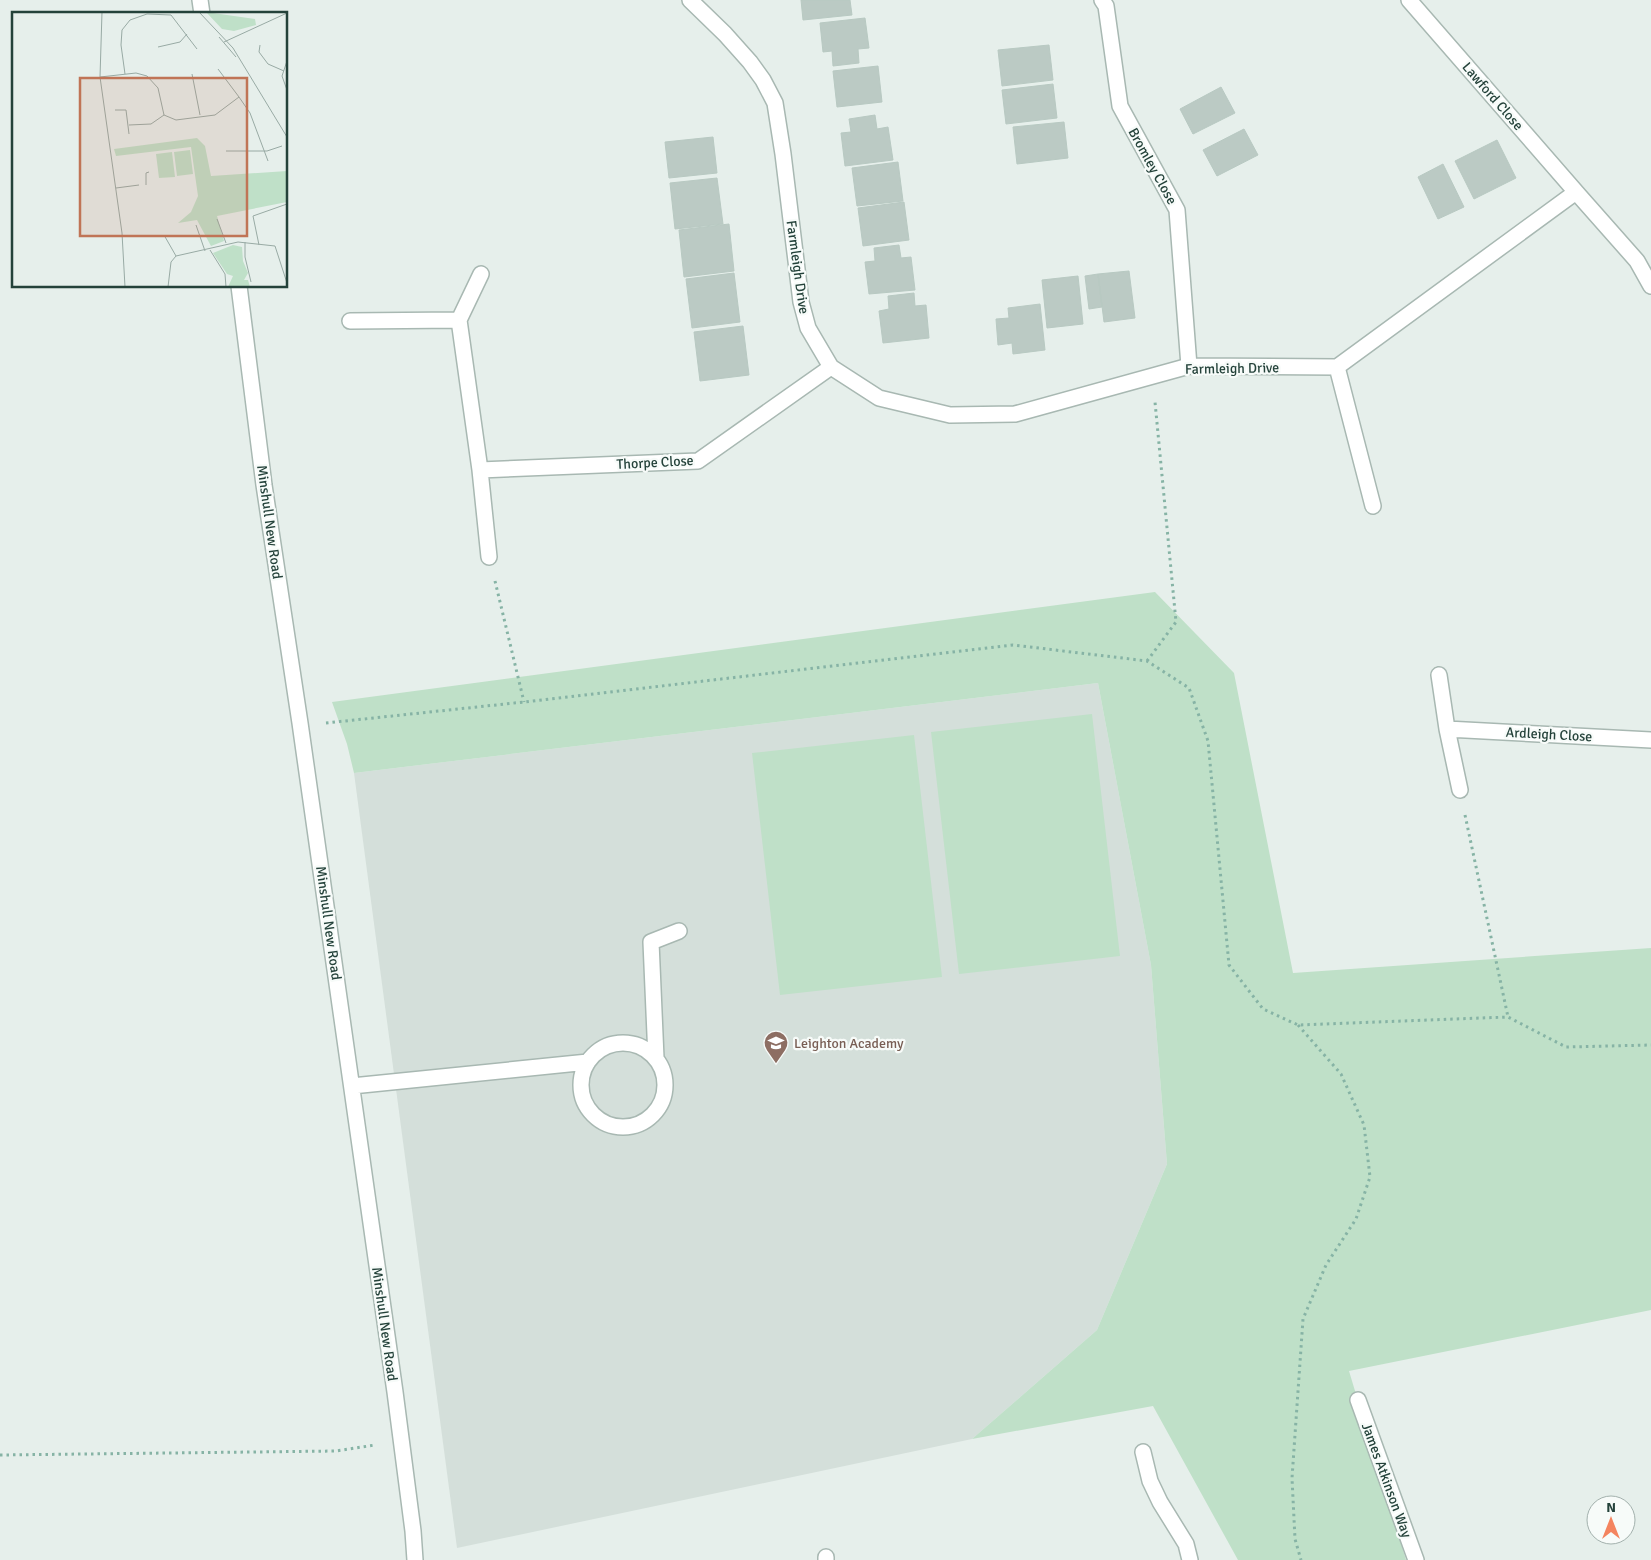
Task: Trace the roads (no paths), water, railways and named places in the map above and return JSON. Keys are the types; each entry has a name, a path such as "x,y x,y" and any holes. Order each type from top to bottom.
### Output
{"street":[{"name":"Farmleigh Drive","path":"690,0 725,34 750,62 763,80 775,103 803,310 808,328 831,367 879,398 950,415 1015,414 1189,366 1337,367"},
{"name":"Bromley Close","path":"1102,0 1106,6 1120,106 1177,210 1189,366"},
{"name":"Lawford Close","path":"1409,0 1576,192"},
{"path":"1373,506 1337,367 1576,192 1638,261 1651,286"},
{"path":"481,274 459,320 480,470 489,557"},
{"name":"Minshull New Road","path":"239,288 264,485 300,723 395,1392 415,1560"},
{"path":"350,321 459,320"},
{"name":"Thorpe Close","path":"480,470 698,461 831,367"},
{"path":"1439,675 1447,729 1460,790"},
{"name":"Ardleigh Close","path":"1447,729 1651,740"},
{"path":"656,1058 651,942 679,931"},
{"path":"621,1043 634,1044 646,1049 656,1058 663,1070 666,1084 664,1099 657,1111 646,1121 633,1127 619,1127 605,1123 593,1115 585,1103 581,1090 582,1075 588,1062 597,1052 608,1046 621,1043"},
{"path":"352,1086 588,1062"},
{"name":"James Atkinson Way","path":"1358,1400 1416,1560"},
{"path":"1142,1452 1150,1481 1160,1502 1186,1544 1190,1560"}],"place":[{"name":"Leighton Academy","path":"776,1064"}]}
